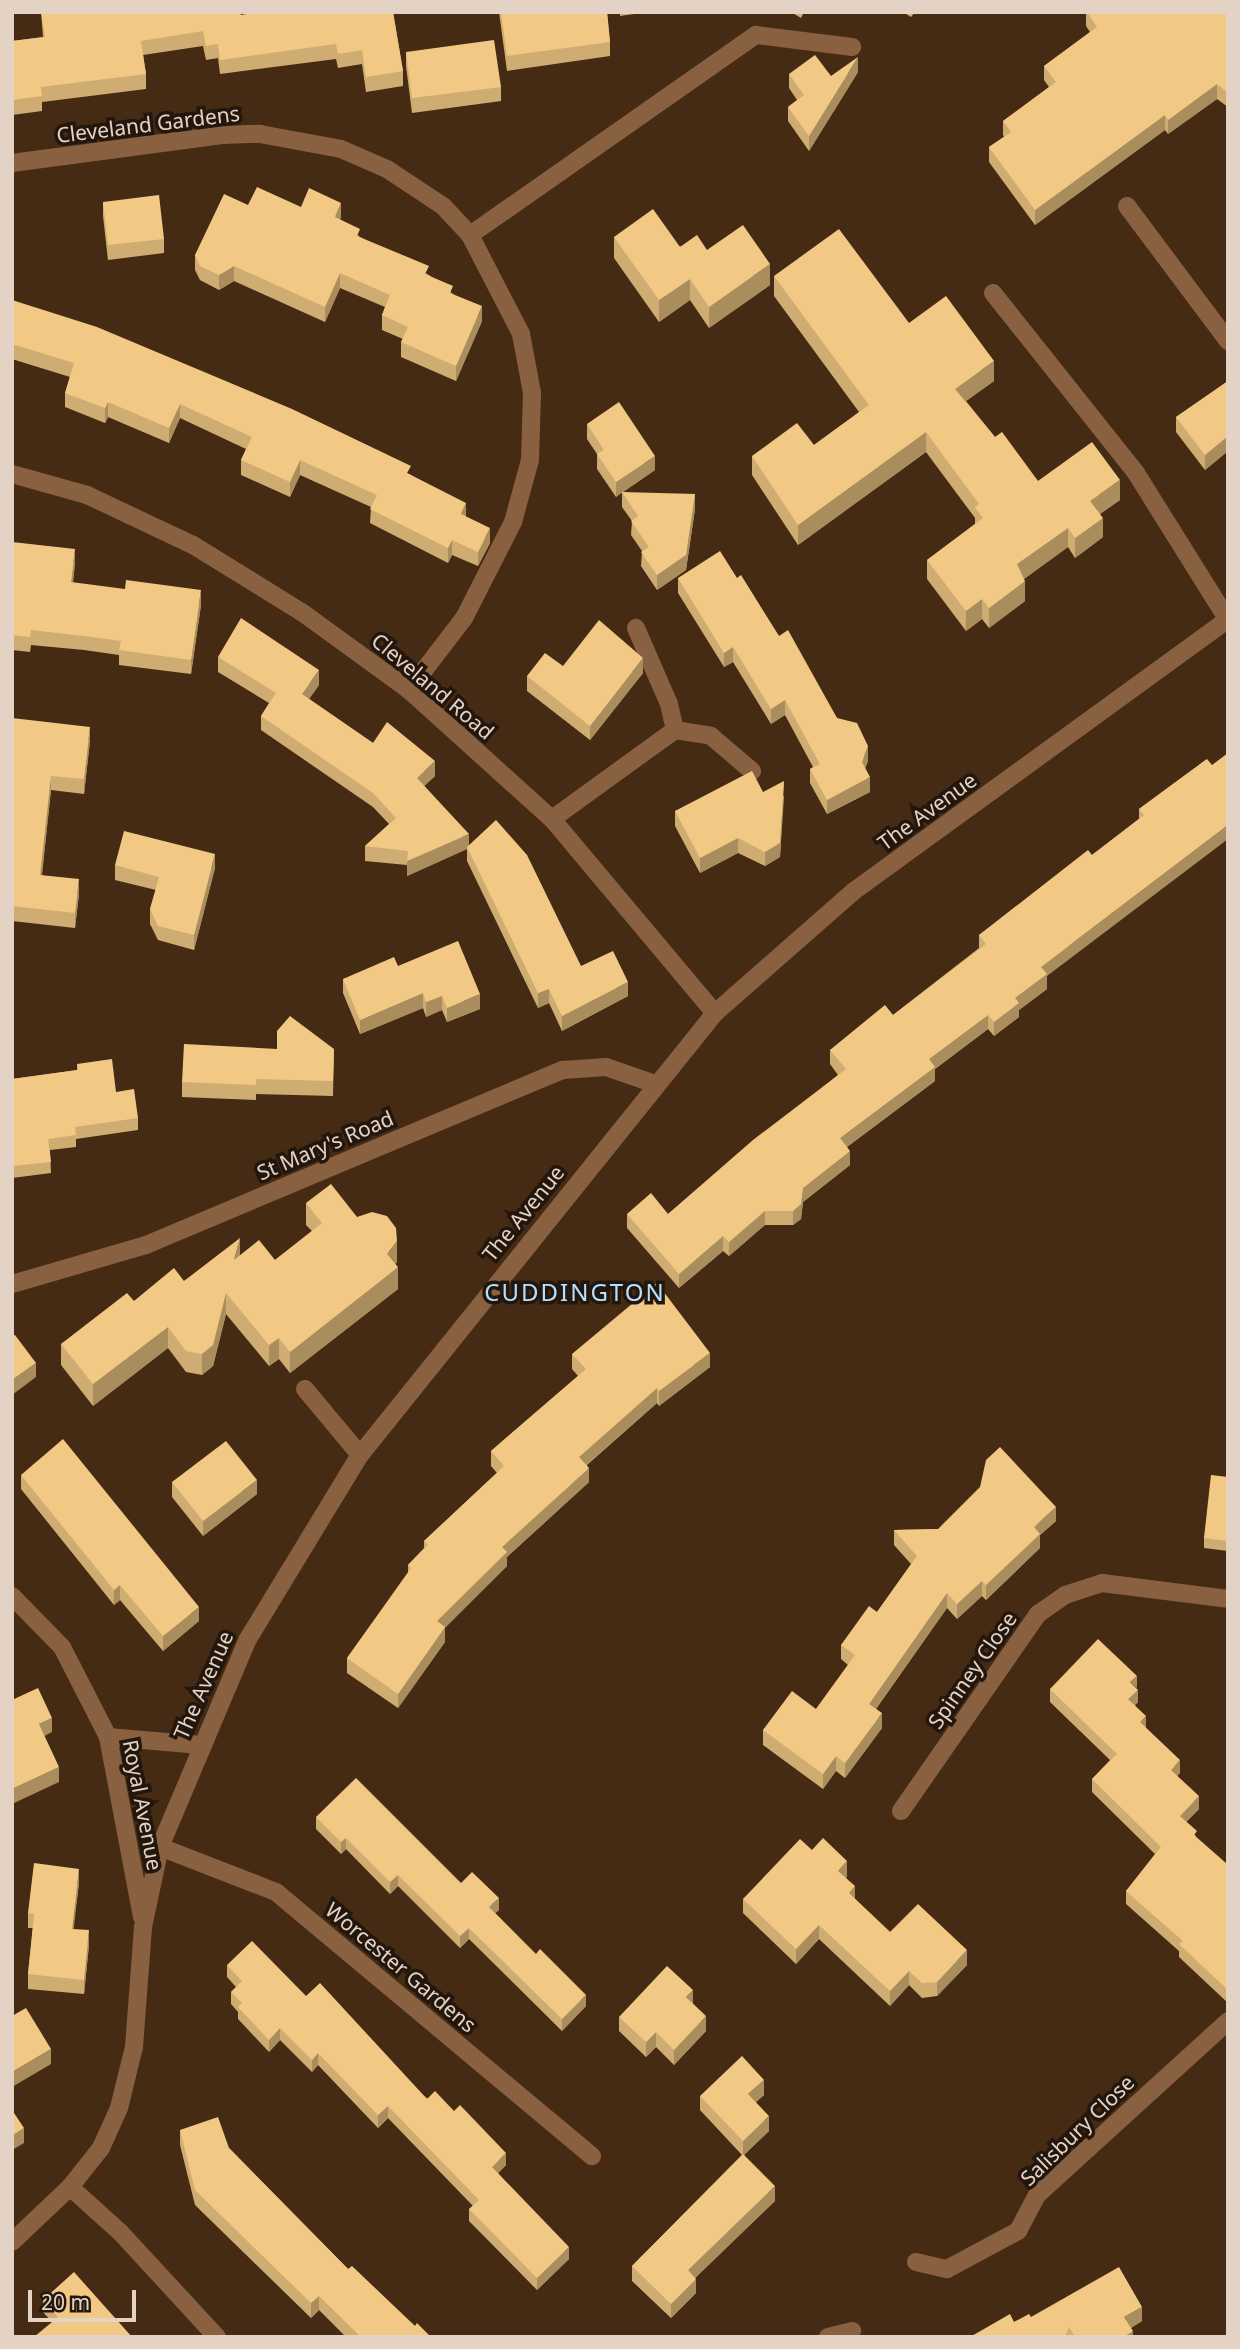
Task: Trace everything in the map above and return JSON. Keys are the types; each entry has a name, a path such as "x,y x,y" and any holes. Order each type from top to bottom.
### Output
{"street":[{"path":"470,235 756,35 852,47"},
{"name":"Cleveland Gardens","path":"12,163 222,135 260,134 341,149 387,169 443,206 470,235 521,334 532,393 530,460 513,522 464,618 409,690"},
{"path":"1127,206 1228,341"},
{"path":"993,293 1136,473 1228,620"},
{"name":"Cleveland Road","path":"12,474 87,495 193,545 303,612 409,690 552,819 715,1013"},
{"name":"The Avenue","path":"12,2242 70,2188 101,2148 119,2109 134,2047 144,1927 160,1847 248,1639 360,1455 655,1084 715,1013 854,891 1228,620"},
{"path":"636,628 669,704 675,730"},
{"path":"552,819 675,730 711,736 752,771"},
{"name":"St Mary's Road","path":"12,1284 146,1245 563,1070 606,1066 655,1084"},
{"path":"305,1389 360,1455"},
{"name":"Spinney Close","path":"901,1811 1038,1614 1065,1595 1102,1583 1228,1599"},
{"name":"Royal Avenue","path":"12,1596 62,1647 108,1737 144,1927"},
{"path":"108,1737 201,1745"},
{"name":"Worcester Gardens","path":"160,1847 276,1892 592,2156"},
{"name":"Salisbury Close","path":"916,2262 947,2269 1018,2231 1037,2195 1228,2021"},
{"path":"70,2188 120,2232 217,2337"},
{"path":"828,2337 852,2330"}],"building":[{"path":"41,12 240,12 241,15 258,12 393,12 403,71 366,77 362,50 338,54 336,44 220,60 218,44 206,46 203,31 141,41 146,74 41,87 42,96 12,100 12,41 45,37"},
{"path":"501,12 607,12 610,42 507,56"},
{"path":"1087,12 1228,12 1228,93 1217,84 1168,120 1165,115 1035,210 989,147 1011,132 1003,121 1056,82 1044,66 1097,27"},
{"path":"494,40 501,87 412,98 406,52"},
{"path":"815,55 831,76 858,57 809,136 788,107 804,95 789,74"},
{"path":"257,187 301,207 309,188 341,203 335,217 360,229 357,236 429,266 425,274 453,286 450,293 482,306 456,366 401,342 408,327 382,315 390,295 340,273 325,307 234,266 219,275 200,266 195,255 224,194 248,205"},
{"path":"159,195 164,239 108,245 103,202"},
{"path":"653,209 680,247 697,235 707,250 743,225 770,264 709,307 690,279 659,300 614,237"},
{"path":"839,229 909,323 946,296 994,361 955,389 995,437 1002,432 1038,481 1092,442 1120,480 1090,501 1103,518 1075,538 1068,528 1017,564 1025,581 989,608 982,599 966,611 927,560 983,518 975,507 979,504 926,432 798,525 752,456 797,423 814,445 869,405 774,276"},
{"path":"12,300 97,327 292,409 411,466 407,473 466,503 461,514 490,528 478,552 452,540 448,548 370,509 377,495 300,460 290,482 241,460 252,437 180,404 169,428 108,402 105,408 65,393 74,363 12,344"},
{"path":"1228,381 1228,436 1205,455 1176,417"},
{"path":"619,402 655,456 616,482 597,454 604,450 587,424"},
{"path":"622,492 695,494 686,555 657,575 641,552 649,547 631,521 638,516"},
{"path":"12,542 75,549 71,582 125,589 126,580 201,590 191,660 119,650 121,641 31,630 30,637 12,635"},
{"path":"720,551 737,578 741,575 779,636 788,630 837,718 857,723 868,746 862,762 870,777 827,800 810,769 820,764 785,700 771,709 733,647 724,653 678,578"},
{"path":"241,618 319,670 302,694 373,743 387,722 435,761 417,778 469,834 407,861 408,851 365,846 396,818 373,793 261,716 276,693 218,657"},
{"path":"599,620 643,658 590,726 527,676 545,653 563,666"},
{"path":"12,718 90,727 84,779 51,776 40,875 79,879 75,913 12,906"},
{"path":"1228,753 1228,825 1041,967 1047,974 1015,998 1019,1003 994,1022 988,1015 929,1059 935,1067 840,1138 850,1151 803,1188 801,1204 793,1211 765,1211 729,1242 723,1236 679,1274 627,1214 651,1193 668,1214 753,1140 846,1069 830,1050 885,1005 893,1015 986,944 979,935 1088,850 1092,855 1144,815 1139,809 1207,759 1212,765"},
{"path":"752,771 763,792 784,781 780,843 765,852 738,838 700,858 675,811"},
{"path":"496,820 527,855 581,966 613,951 628,982 562,1016 549,989 538,993 467,847"},
{"path":"124,831 215,854 194,935 158,926 150,909 159,877 115,865"},
{"path":"458,941 480,994 447,1008 442,996 426,1002 423,993 360,1020 343,979 394,957 398,966"},
{"path":"290,1016 334,1049 333,1081 256,1079 256,1085 182,1082 184,1044 277,1049 277,1031"},
{"path":"112,1059 116,1092 134,1089 138,1118 75,1127 76,1135 48,1139 51,1162 12,1166 12,1079 78,1070 77,1064"},
{"path":"331,1184 357,1217 372,1212 387,1216 396,1228 397,1241 387,1254 398,1267 290,1352 279,1338 269,1345 226,1293 213,1345 202,1354 186,1351 168,1327 93,1384 61,1344 127,1293 134,1301 174,1268 184,1281 240,1238 234,1260 259,1240 275,1260 322,1223 306,1203"},
{"path":"657,1283 710,1353 659,1391 657,1388 579,1457 589,1468 502,1547 507,1552 437,1621 445,1627 398,1694 347,1658 411,1568 408,1565 428,1545 424,1541 504,1466 491,1451 586,1369 572,1354"},
{"path":"15,1335 36,1363 12,1380 12,1336"},
{"path":"63,1439 199,1607 163,1636 120,1585 114,1590 21,1475"},
{"path":"226,1441 257,1480 203,1521 172,1482"},
{"path":"1000,1447 1056,1507 1034,1527 1040,1534 986,1585 982,1581 957,1604 947,1593 869,1704 882,1713 845,1763 836,1756 823,1774 763,1730 792,1691 816,1709 855,1655 841,1645 869,1606 877,1612 917,1556 894,1530 938,1529 980,1487 986,1460"},
{"path":"1211,1475 1228,1477 1228,1541 1204,1538"},
{"path":"1098,1639 1137,1676 1130,1682 1138,1690 1128,1699 1146,1716 1140,1722 1180,1760 1171,1770 1199,1796 1180,1816 1197,1831 1194,1835 1228,1865 1228,1990 1179,1944 1183,1941 1126,1891 1161,1847 1092,1779 1117,1754 1050,1689"},
{"path":"38,1688 52,1718 39,1724 59,1767 12,1789 12,1700"},
{"path":"356,1778 461,1883 472,1872 499,1898 489,1907 536,1954 540,1949 586,1995 562,2019 469,1928 460,1936 398,1875 390,1882 346,1838 341,1842 316,1817"},
{"path":"823,1838 847,1861 838,1871 855,1886 849,1893 890,1932 918,1904 967,1950 937,1982 922,1983 909,1971 890,1991 819,1925 796,1949 743,1899 800,1839 812,1850"},
{"path":"34,1863 79,1869 72,1929 89,1930 84,1980 28,1974 34,1914 28,1913"},
{"path":"252,1941 306,1996 320,1983 427,2099 435,2091 454,2111 460,2105 506,2153 492,2167 569,2247 537,2278 469,2209 479,2200 388,2106 378,2115 318,2053 312,2060 280,2028 269,2040 238,2007 242,2003 231,1992 242,1981 227,1965"},
{"path":"667,1966 693,1990 686,1997 706,2016 674,2050 656,2032 646,2042 619,2017"},
{"path":"26,2008 51,2049 12,2072 12,2016"},
{"path":"742,2056 764,2080 748,2094 769,2116 743,2141 700,2096"},
{"path":"12,2110 24,2128 12,2136"},
{"path":"218,2117 229,2148 348,2269 352,2266 415,2326 417,2323 431,2337 361,2337 319,2296 311,2303 195,2190 180,2130"},
{"path":"743,2154 775,2186 688,2270 696,2279 671,2304 632,2266"},
{"path":"1119,2267 1142,2307 1124,2317 1133,2331 1123,2337 1075,2337 1069,2327 1065,2337 970,2337 1010,2314 1014,2322 1029,2314 1031,2317"},
{"path":"74,2272 132,2337 34,2337 58,2317 43,2300"}],"district":[{"name":"CUDDINGTON","path":"575,1292"}]}
